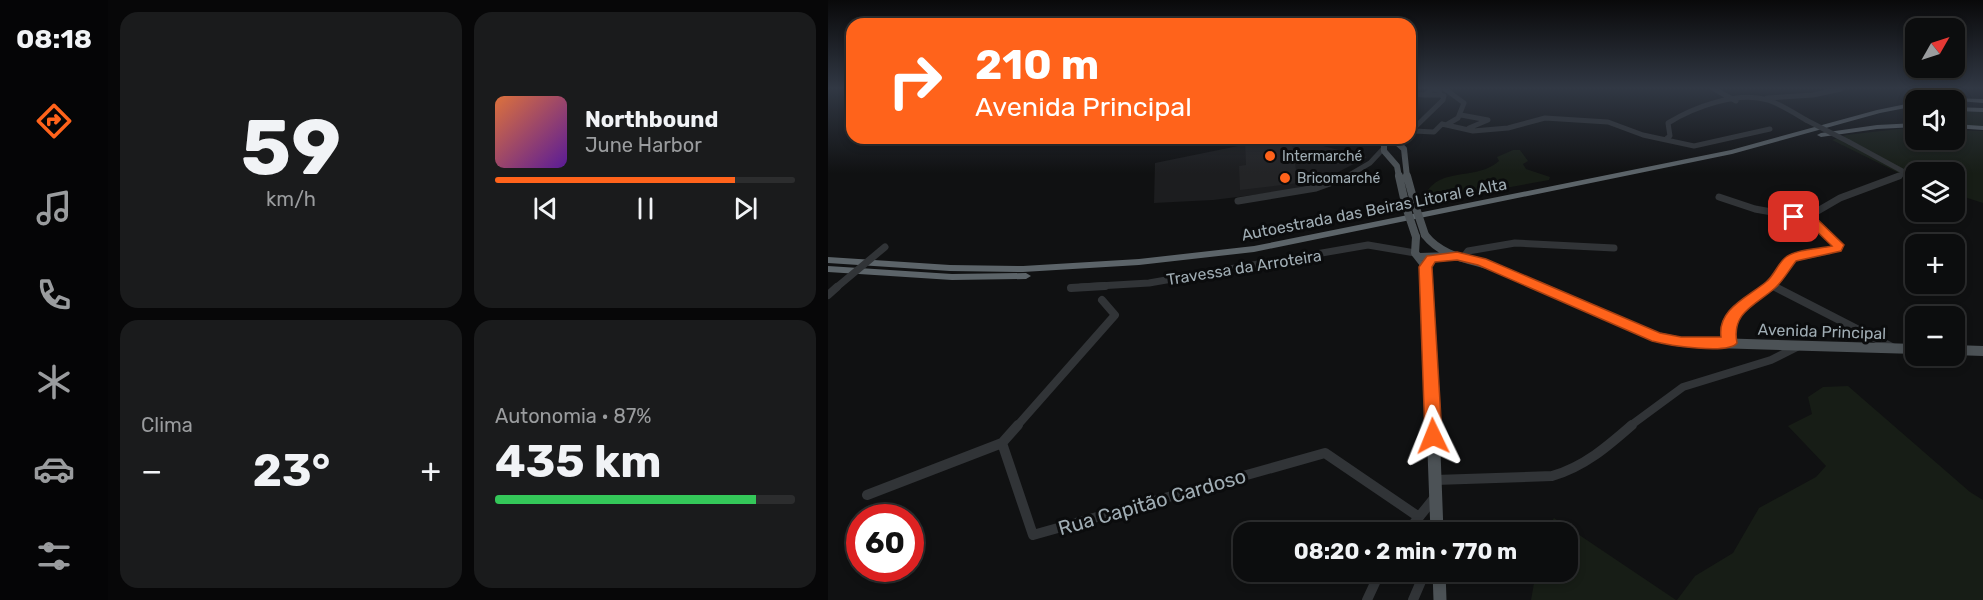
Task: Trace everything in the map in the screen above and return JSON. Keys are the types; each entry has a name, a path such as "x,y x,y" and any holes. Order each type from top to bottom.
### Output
{"highway":[{"name":"Autoestrada das Beiras Litoral e Alta","path":"828,260 958,268 1023,269 1183,258 1254,249 1732,152 1858,117"},
{"name":"Autoestrada das Beiras Litoral e Alta","path":"828,269 952,277 1021,276 1107,272 1209,261 1378,232 1775,148 1886,117"},
{"path":"1821,135 1905,126"},
{"path":"1965,127 1983,129"}],"main road":[{"path":"1384,144 1391,159 1398,166 1421,236 1417,253"},
{"path":"1400,144 1404,149 1410,206"},
{"path":"1391,159 1404,157"},
{"path":"1421,236 1436,247 1440,255 1431,261"},
{"path":"1417,253 1425,244 1436,247"},
{"name":"Avenida Principal","path":"1436,247 1460,257 1496,267 1657,337 1681,342 1905,348"},
{"path":"1417,253 1431,261"},
{"name":"Avenida Principal","path":"1431,261 1460,257"},
{"path":"1431,261 1436,522"},
{"path":"1965,350 1983,351"},
{"path":"1439,582 1440,600"}],"street":[{"path":"1438,117 1444,124 1468,131 1508,128 1550,118 1608,122 1643,135 1667,138 1694,146 1770,129"},
{"path":"1416,132 1434,132 1457,117"},
{"path":"1468,131 1488,120 1472,117"},
{"path":"1667,138 1670,136 1668,123 1678,117"},
{"path":"1800,117 1906,173 1840,198 1818,209 1809,216 1811,219"},
{"path":"1375,160 1383,144"},
{"path":"1238,201 1291,193 1332,182 1375,160 1391,159"},
{"path":"1719,197 1755,209 1811,219 1838,245 1836,248 1791,259 1771,285 1748,300 1735,313 1727,331 1730,343"},
{"path":"828,295 892,241"},
{"path":"1460,257 1468,251 1515,243 1614,248"},
{"name":"Travessa da Arroteira","path":"1071,288 1149,283 1368,245 1417,253"},
{"path":"1771,285 1895,348"},
{"path":"867,495 1002,443 1115,315 1102,300"},
{"path":"1774,345 1779,359"},
{"path":"1435,480 1552,476 1571,472 1646,412 1683,387 1779,359 1799,346"},
{"name":"Rua Capitão Cardoso","path":"1002,443 1034,535 1102,519 1204,486 1325,453 1419,517"},
{"path":"1415,522 1436,495"},
{"path":"1367,600 1375,582"},
{"path":"1413,600 1421,582"}],"shaded area":[{"path":"1965,117 1983,117 1983,127 1965,126"},
{"path":"1905,129 1905,150 1965,150 1965,130 1983,131 1983,203 1965,197 1965,162 1905,162 1905,176 1832,140 1846,135"},
{"path":"1236,144 1315,144 1367,157 1327,178 1287,191 1213,200 1154,203 1155,163 1238,146"},
{"path":"1513,150 1520,150 1528,161 1523,164 1526,169 1550,177 1549,180 1439,200 1424,198 1438,181 1489,167 1499,161 1497,157"},
{"path":"1848,386 1970,492 1983,500 1983,600 1677,600 1695,576 1733,553 1759,508 1816,477 1826,466 1788,426 1812,414 1808,397 1823,387"},
{"path":"1578,534 1676,600 1531,600 1534,582 1578,582"}],"building":[{"name":"Intermarché","path":"1245,144 1292,144 1298,183 1240,190 1239,166 1246,165"}],"place":[{"name":"Intermarché","path":"1270,156"},
{"name":"Bricomarché","path":"1285,178"}],"route":[{"path":"1433,436 1426,267 1431,259 1457,256 1482,262 1657,337 1681,342 1730,343 1727,331 1735,313 1748,300 1771,285 1791,259 1803,254 1828,252 1838,245 1811,219 1794,217"}]}
